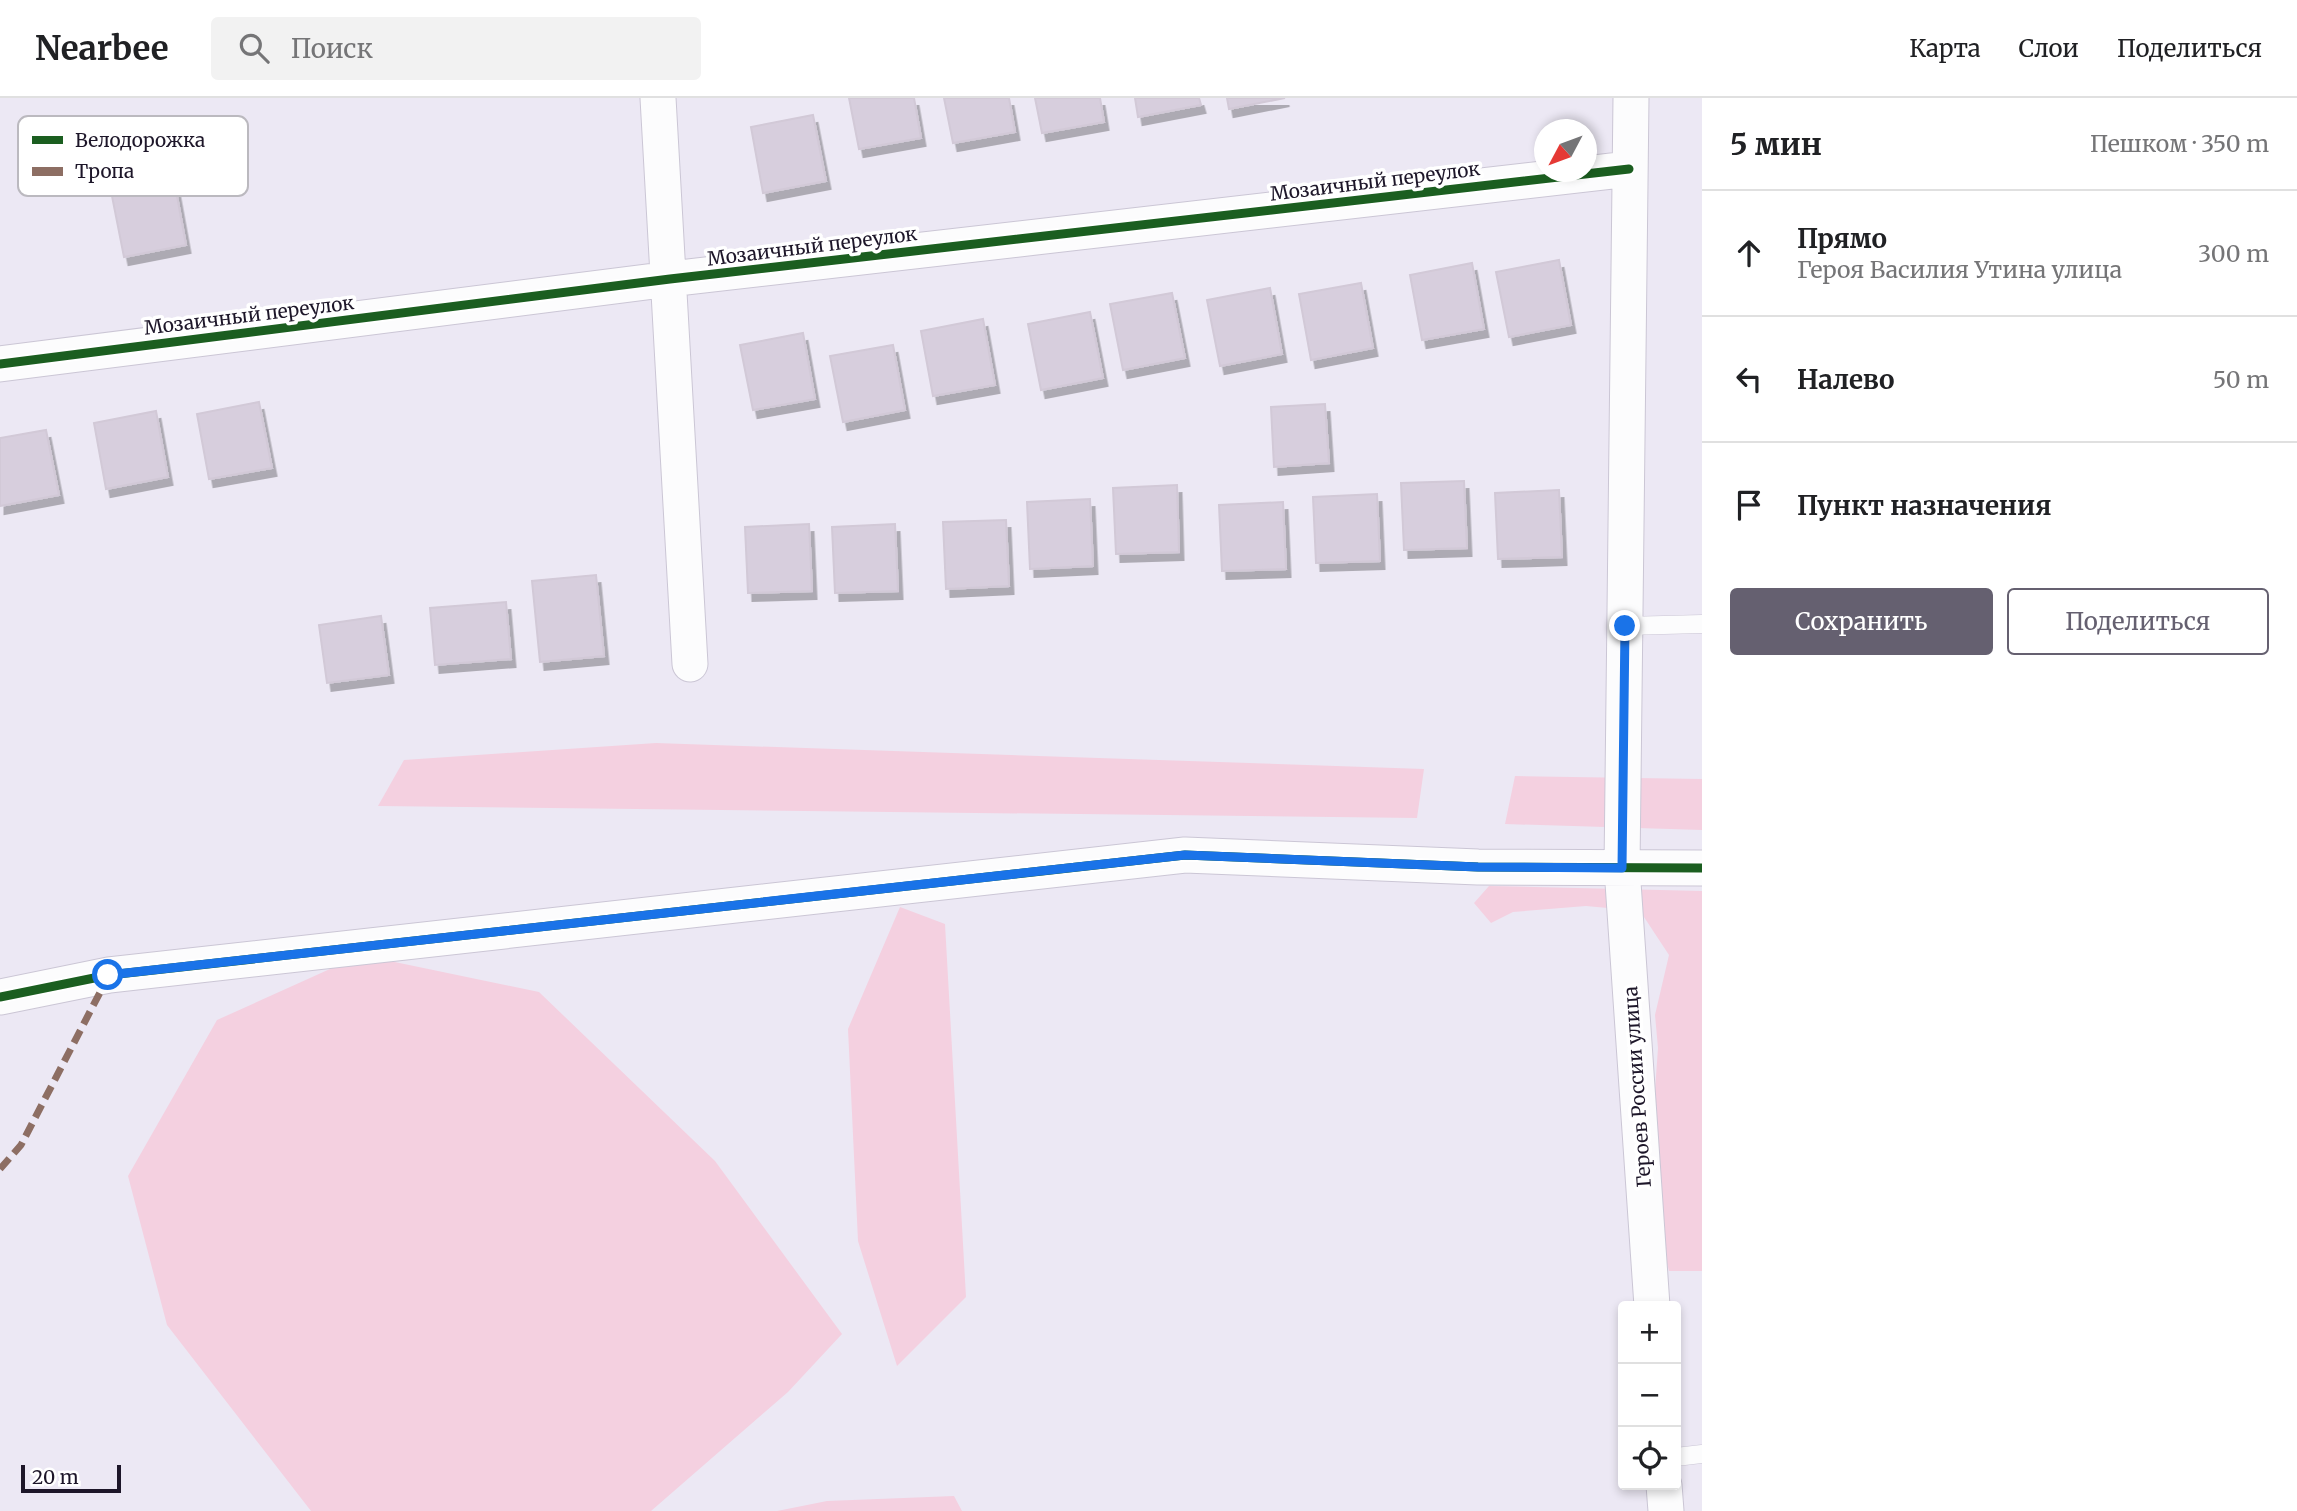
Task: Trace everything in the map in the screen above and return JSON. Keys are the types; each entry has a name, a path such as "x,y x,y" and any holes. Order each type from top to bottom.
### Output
{"street":[{"path":"658,98 690,664"},
{"name":"Героев России улица","path":"1631,98 1622,868 1652,1301"},
{"name":"Мозаичный переулок","path":"0,364 670,279 1629,169"},
{"path":"0,997 108,975 1185,855 1478,867 1702,868"},
{"path":"1664,1490 1666,1511"}],"lane":[{"path":"1625,626 1702,624"},
{"path":"1681,1456 1702,1454"}],"shaded area":[{"path":"656,743 1424,769 1417,818 378,806 404,760"},
{"path":"1515,776 1702,779 1702,830 1505,824"},
{"path":"1489,886 1702,891 1702,1271 1669,1271 1648,1188 1658,1048 1655,1015 1669,955 1640,911 1586,906 1513,912 1491,923 1474,903"},
{"path":"900,907 945,924 966,1297 897,1366 858,1241 848,1029"},
{"path":"361,955 539,992 715,1161 842,1334 788,1392 651,1511 311,1511 167,1325 128,1176 217,1020"},
{"path":"954,1496 962,1511 777,1511 827,1501"}],"building":[{"path":"849,98 914,98 921,138 859,149"},
{"path":"944,98 1009,98 1015,132 953,143"},
{"path":"1035,98 1100,98 1104,122 1042,133"},
{"path":"1135,98 1199,98 1201,105 1138,117"},
{"path":"1227,98 1285,98 1229,109"},
{"path":"813,115 826,181 763,193 751,127"},
{"path":"112,196 177,196 186,245 124,257"},
{"path":"1559,260 1571,325 1509,337 1496,272"},
{"path":"1472,263 1484,329 1422,340 1410,275"},
{"path":"1361,283 1373,348 1311,360 1299,294"},
{"path":"1270,288 1282,354 1220,366 1207,300"},
{"path":"1172,293 1185,358 1123,370 1110,304"},
{"path":"1090,312 1103,378 1041,390 1028,324"},
{"path":"983,319 995,385 933,396 921,331"},
{"path":"803,333 815,399 753,410 740,345"},
{"path":"893,345 905,410 843,422 830,356"},
{"path":"259,402 272,468 209,479 197,414"},
{"path":"1325,404 1329,463 1274,467 1271,407"},
{"path":"156,411 168,477 106,489 94,423"},
{"path":"46,430 59,495 0,506 0,438"},
{"path":"1464,481 1467,548 1404,550 1401,483"},
{"path":"1177,485 1179,552 1116,554 1113,488"},
{"path":"1559,490 1562,557 1498,559 1495,493"},
{"path":"1377,494 1380,561 1316,563 1313,497"},
{"path":"1090,499 1093,566 1030,569 1027,502"},
{"path":"1283,502 1286,569 1222,571 1219,505"},
{"path":"1006,520 1009,586 946,589 943,522"},
{"path":"809,524 812,591 748,593 745,527"},
{"path":"895,524 898,591 835,593 832,527"},
{"path":"596,575 604,656 540,662 532,581"},
{"path":"506,602 511,659 435,665 430,608"},
{"path":"381,616 389,675 327,683 319,625"}],"marked path":[{"path":"0,1169 21,1145 109,975"}],"cycle path":[{"path":"0,364 670,279 1629,169"},
{"path":"0,997 109,975 1185,855 1478,867 1702,868"}],"route":[{"path":"108,975 1185,855 1478,867 1622,868 1625,626"}]}
